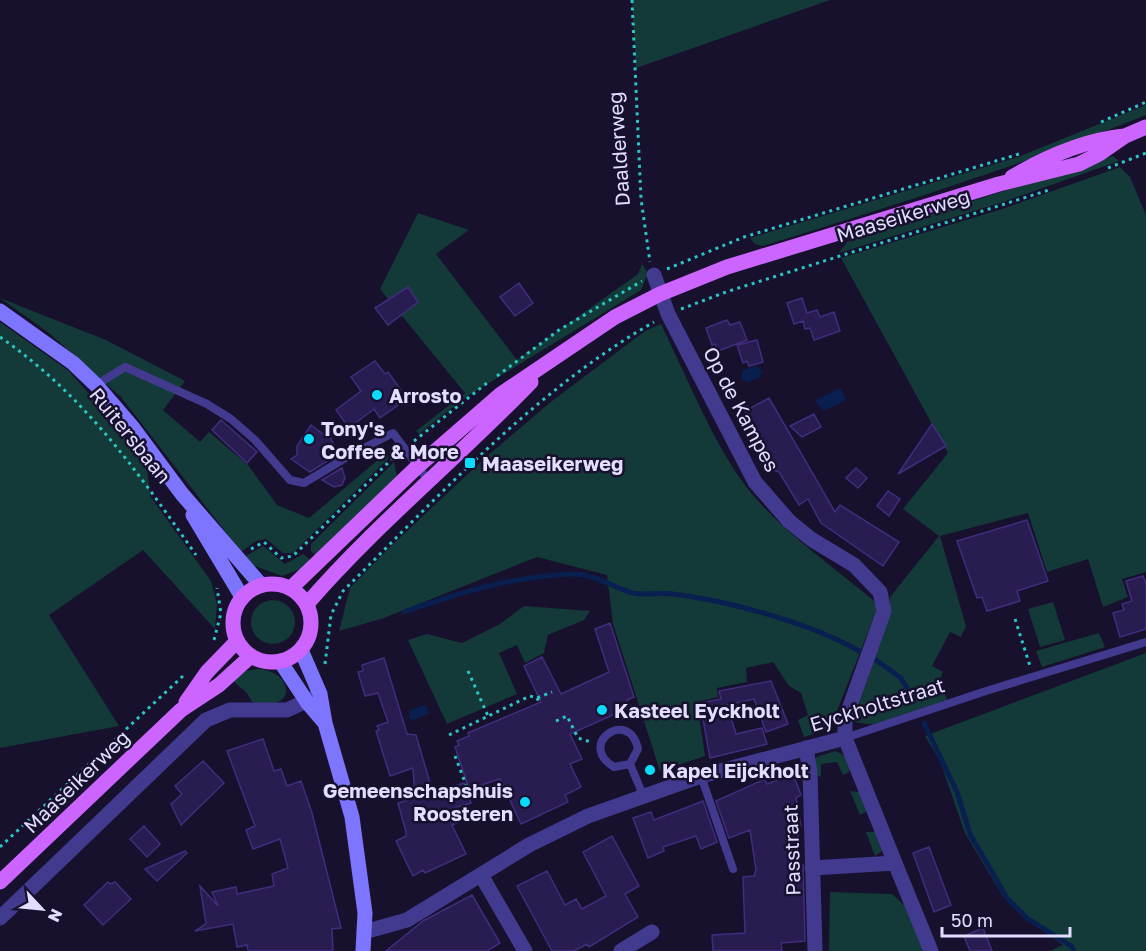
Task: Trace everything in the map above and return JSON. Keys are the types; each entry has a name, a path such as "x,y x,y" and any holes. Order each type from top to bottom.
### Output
{"main road":[{"name":"Maaseikerweg","path":"291,588 417,467 501,394 615,317 660,294 727,267 999,184 1034,164 1100,138 1125,136 1146,127"},
{"name":"Maaseikerweg","path":"307,604 338,569 428,480 508,406 548,364"},
{"path":"276,584 291,588 307,604 311,628 301,650 280,661 267,662 251,656 237,640 233,621 242,597 261,585 276,584"},
{"name":"Maaseikerweg","path":"181,710 207,672 237,640"},
{"name":"Maaseikerweg","path":"0,882 181,710 219,685 251,656"}],"street":[{"path":"654,275 660,294"},
{"name":"Op de Kampes","path":"660,294 668,314 755,482 789,521 811,539 854,565 880,592 884,611 845,720 845,738"},
{"name":"Ruitersbaan","path":"0,311 73,363 96,385 133,428 182,494 261,585"},
{"name":"Ruitersbaan","path":"182,494 215,556 242,597"},
{"path":"301,650 313,698 325,723 344,783 355,836 365,913 363,951"},
{"path":"280,661 313,698"},
{"path":"0,918 211,716 230,710 280,711 313,698"},
{"path":"845,738 931,951"},
{"name":"Eyckholtstraat","path":"364,932 407,920 529,845 588,816 701,776 845,738"},
{"name":"Passtraat","path":"806,748 810,772 815,951"},
{"path":"813,868 895,863"},
{"path":"481,875 525,951"},
{"path":"621,951 652,932"}],"lane":[{"path":"96,385 125,368 207,404 231,419 255,440 290,480 304,483 352,454 393,434 428,480"},
{"name":"Eyckholtstraat","path":"845,738 1033,676 1146,642"},
{"path":"619,729 630,732 637,740 638,749 630,764 614,767 605,761 601,746 609,732 619,729"},
{"path":"630,764 643,795"},
{"path":"701,776 733,869"}],"path":[{"name":"Daalderweg","path":"632,0 642,198 654,275"},
{"path":"1092,126 1146,102"},
{"name":"Maaseikerweg","path":"654,275 744,237 1022,153"},
{"path":"1105,169 1146,153"},
{"name":"Maaseikerweg","path":"325,663 332,615 343,591 465,473 559,387 596,359 668,314 726,292 1056,187"},
{"name":"Ruitersbaan","path":"0,337 59,382 108,434 200,560"},
{"path":"243,555 264,542 281,558 287,559 303,547"},
{"path":"212,646 221,613 215,583"},
{"path":"1015,619 1033,676"},
{"path":"468,671 488,716"},
{"name":"Maaseikerweg","path":"0,847 186,673"},
{"path":"449,735 530,696 537,698 552,692"},
{"path":"537,698 540,704"},
{"path":"556,721 567,716 578,738 601,746"},
{"path":"455,756 468,790 477,802"}],"green space":[{"path":"632,0 830,0 636,68"},
{"path":"1146,105 1146,115 956,185 763,246 755,244 750,238 1018,157"},
{"path":"1113,156 1119,161 1003,202 839,253 847,242 854,239"},
{"path":"1120,167 1130,177 1146,215 1146,572 1122,579 1128,597 1103,607 1088,559 1047,572 1028,513 940,536 966,626 961,637 950,632 932,666 943,672 940,679 947,700 876,725 853,722 890,612 890,597 939,536 903,509 948,453 841,258 1002,209"},
{"path":"418,213 469,230 436,254 517,360 638,274 642,264 648,273 641,290 466,397 419,434 416,431 465,393 380,289"},
{"path":"0,298 106,340 185,381 163,410 200,442 209,432 248,465 277,505 309,518 385,454 389,458 293,553 283,553 266,539 256,541 241,552 121,397 49,333"},
{"path":"0,322 69,371 127,437 147,468 150,496 211,581 217,604 215,629 143,550 49,615 119,726 0,748"},
{"path":"661,324 714,434 752,494 795,537 873,600 877,609 830,729 804,737 798,720 808,715 801,693 789,686 773,662 746,668 747,682 717,688 718,697 697,702 705,756 660,771 613,624 607,575 537,557 381,619 339,631 350,588 392,545 486,457 552,401 645,331"},
{"path":"394,462 397,476 317,557 311,551 311,544"},
{"path":"263,546 285,564 303,554 312,561 306,567 282,576 252,565 246,556"},
{"path":"273,600 282,601 289,606 294,613 294,631 289,638 282,643 273,644 264,643 257,638 252,631 251,622 252,613 257,606 264,601"},
{"path":"1053,602 1065,640 1040,647 1028,609"},
{"path":"524,606 590,611 584,620 548,635 544,653 525,663 517,645 499,653 517,694 447,724 408,640 427,634 462,643 500,624"},
{"path":"1099,633 1105,647 1042,667 1036,651"},
{"path":"1146,653 1146,951 1050,951 1063,945 1021,915 1002,895 965,833 940,761 925,736"},
{"path":"258,669 276,675 286,686 284,697 279,701 269,704 252,702 247,693 233,681 245,671"},
{"path":"835,751 846,758 849,772 843,775 837,762 821,764 821,777 816,775 814,760"},
{"path":"850,791 860,792 867,811 860,815"},
{"path":"866,832 875,832 882,851 875,856"},
{"path":"830,892 892,894 907,908 923,951 829,951"}],"water":[{"path":"757,366 762,372 759,378 747,382 741,379 743,370"},
{"path":"840,388 846,400 824,411 815,401"},
{"path":"426,705 429,714 413,720 409,718 410,710"}],"building":[{"path":"519,283 533,303 515,316 500,297"},
{"path":"408,287 418,302 388,325 375,308"},
{"path":"802,298 807,313 817,310 820,317 834,312 840,331 814,340 810,328 805,329 803,321 794,324 787,303"},
{"path":"727,320 730,325 740,322 747,340 718,351 715,344 712,345 706,328"},
{"path":"757,340 763,362 749,366 747,361 743,363 737,345"},
{"path":"375,361 385,374 388,372 401,390 392,397 398,405 380,418 374,409 349,428 336,410 361,391 351,377"},
{"path":"769,398 835,512 840,505 899,542 883,566 821,523 808,499 799,505 779,472 765,468 774,463 745,411"},
{"path":"814,414 821,427 802,437 790,426"},
{"path":"221,420 257,452 247,463 212,430"},
{"path":"932,424 946,446 898,474"},
{"path":"311,425 323,434 328,430 337,455 310,472 291,459 297,455 297,446"},
{"path":"342,468 345,478 342,485 334,487 322,480"},
{"path":"856,468 867,478 858,488 846,478"},
{"path":"888,491 900,499 889,516 877,506"},
{"path":"1027,520 1048,581 1017,591 1020,601 987,611 982,597 977,598 957,541"},
{"path":"1143,576 1146,584 1146,629 1120,637 1113,613 1124,610 1122,604 1132,601 1126,581"},
{"path":"610,623 634,697 627,700 631,707 570,734 582,759 570,764 581,787 565,795 568,802 521,824 500,779 469,789 455,747 459,745 457,741 469,736 468,733 541,702 524,666 542,657 561,694 609,672 595,629"},
{"path":"384,658 407,734 416,735 433,793 464,783 471,803 454,808 459,822 452,825 466,854 425,873 423,870 413,876 396,841 406,836 398,803 415,798 413,768 390,776 376,731 379,730 377,726 388,722 378,693 365,696 358,672 363,671 362,665"},
{"path":"771,681 788,724 766,732 754,699 727,705 736,734 762,728 767,744 710,758 700,703 721,699 719,691"},
{"path":"263,739 274,771 281,769 287,786 301,781 312,813 341,928 332,929 333,951 248,951 247,945 237,947 233,924 195,931 206,924 200,886 218,906 212,892 236,887 237,894 274,886 272,874 288,868 280,839 253,849 246,830 255,826 227,751"},
{"path":"203,761 224,783 181,825 171,804 182,794 175,786"},
{"path":"793,774 801,795 796,798 801,826 797,827 799,840 795,840 799,866 803,865 805,941 781,943 782,951 713,951 712,935 745,933 743,877 754,876 756,870 750,830 729,838 716,801 765,779 767,784"},
{"path":"703,801 717,842 701,849 696,836 663,847 664,851 648,858 633,818 651,812 654,820"},
{"path":"144,826 160,844 147,857 130,839"},
{"path":"612,836 639,886 625,894 638,917 589,947 587,944 574,951 552,951 517,886 547,871 565,905 576,899 582,909 606,896 583,852"},
{"path":"929,847 951,905 934,912 913,853"},
{"path":"185,851 187,853 157,881 145,869"},
{"path":"108,882 110,884 115,882 131,899 103,925 84,905"},
{"path":"472,895 500,943 487,951 386,951 423,921"},
{"path":"983,928 992,951 970,951 964,936"}],"waterway":[{"path":"404,612 466,592 507,582 550,575 580,574 632,593 663,593 694,597 769,615 818,632 859,651"},
{"path":"873,658 901,678 914,700"},
{"path":"924,723 957,792 970,834 1007,898 1027,918 1071,946 1074,951"}],"place":[{"name":"Arrosto","path":"377,395"},
{"name":"Tony's Coffee & More","path":"309,439"},
{"name":"Maaseikerweg","path":"470,463"},
{"name":"Kasteel Eyckholt","path":"602,710"},
{"name":"Kapel Eijckholt","path":"650,770"},
{"name":"Gemeenschapshuis Roosteren","path":"525,802"}]}
